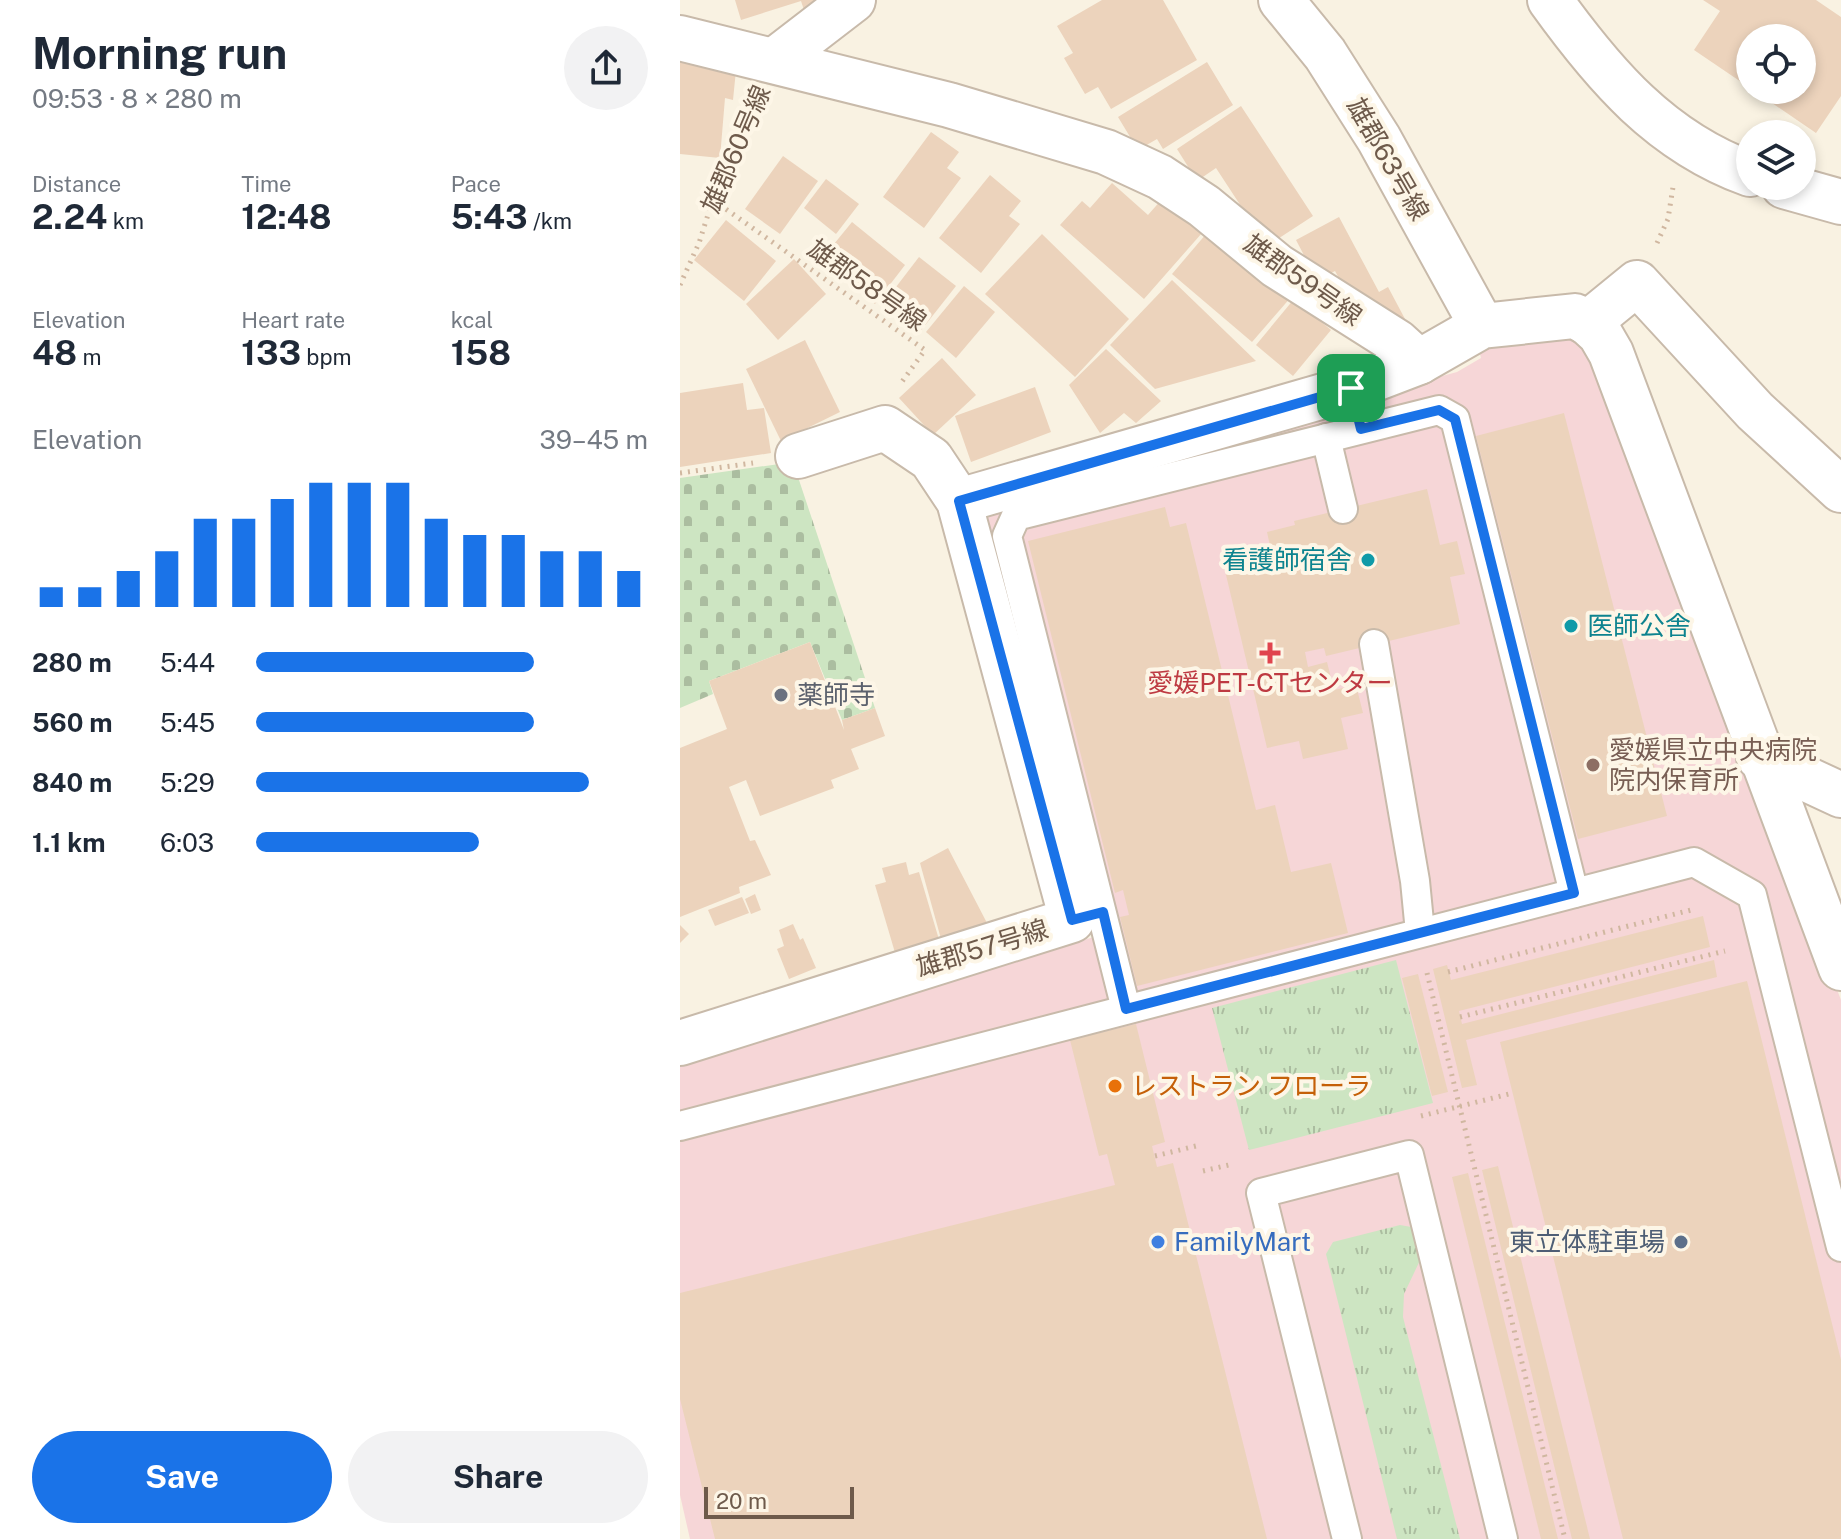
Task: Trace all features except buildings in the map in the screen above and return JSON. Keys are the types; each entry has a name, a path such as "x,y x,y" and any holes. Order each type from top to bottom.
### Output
{"street":[{"name":"雄郡60号線","path":"775,60 853,0"},
{"name":"雄郡63号線","path":"1281,0 1325,54 1379,139 1482,326"},
{"path":"1550,0 1586,50 1626,96 1675,137 1736,167"},
{"name":"雄郡59号線","path":"680,38 949,105 1106,152 1160,177 1204,206 1290,275 1397,342 1419,362"},
{"path":"1816,195 1841,202"},
{"path":"1588,323 1637,283 1755,411 1841,490"},
{"path":"959,501 1356,408 1419,362 1482,326 1575,316 1600,334 1611,353 1759,757 1841,968"},
{"path":"798,456 885,428"},
{"name":"雄郡57号線","path":"680,1043 1088,916 959,501 931,459 885,428"},
{"path":"1759,757 1841,795"}],"lane":[{"path":"1126,1009 1088,916 1007,536 1016,516 1326,438 1356,408 1439,410 1455,419 1574,893"},
{"path":"1326,438 1343,509"},
{"path":"1374,644 1415,881 1420,932"},
{"path":"680,1126 1694,862 1752,895 1841,1247"},
{"path":"1347,1539 1261,1193 1409,1155 1503,1539"}],"path":[{"name":"雄郡60号線","path":"680,285 699,243 741,123 775,60"},
{"path":"1637,283 1668,219 1675,178 1675,137"},
{"name":"雄郡58号線","path":"713,200 925,350 891,397 885,428"},
{"path":"680,473 798,456"},
{"path":"1448,972 1702,907"},
{"path":"1420,932 1438,1023 1565,1539"},
{"path":"1460,1017 1596,980 1765,941"},
{"path":"1438,1023 1446,1021"},
{"path":"1155,1156 1196,1146"}],"shaded area":[{"path":"1585,328 1841,1000 1841,1539 690,1539 680,1495 680,1057 1094,937 984,527 997,498 1457,372 1481,358 1478,346"}],"green space":[{"path":"793,462 875,708 842,720 810,642 709,681 713,694 680,708 680,478"},
{"path":"1396,960 1433,1103 1249,1150 1212,1008"},
{"path":"1400,1225 1417,1228 1424,1252 1404,1294 1403,1317 1460,1539 1397,1539 1326,1254 1333,1242"}],"place":[{"name":"看護師宿舎","path":"1368,560"},
{"name":"医師公舎","path":"1571,626"},
{"name":"愛媛PET-CTセンター","path":"1270,653"},
{"name":"薬師寺","path":"781,695"},
{"name":"愛媛県立中央病院 院内保育所","path":"1593,765"},
{"name":"レストラン フローラ","path":"1115,1086"},
{"name":"FamilyMart","path":"1158,1242"},
{"name":"東立体駐車場","path":"1681,1242"}],"route":[{"path":"1351,388 1361,429 1439,410 1455,419 1574,893 1126,1009 1103,912 1072,920 959,501 1351,388"}]}
